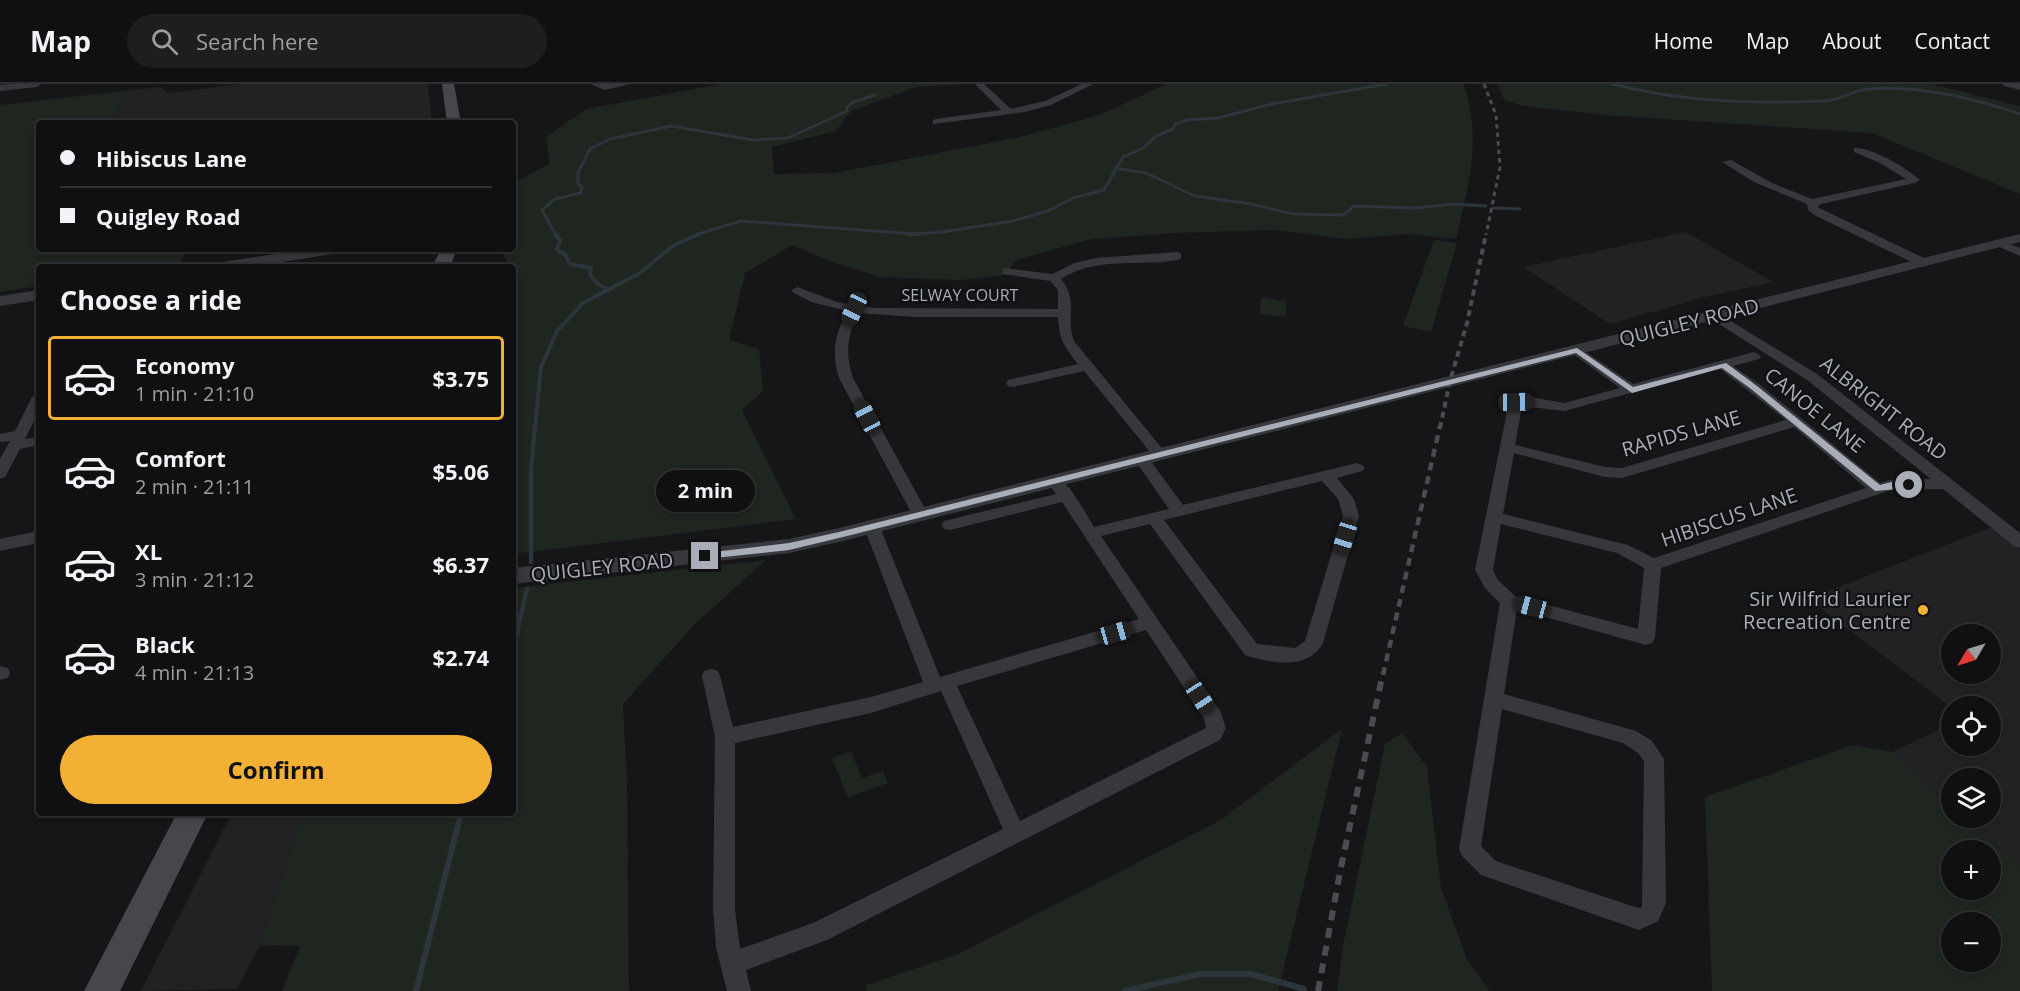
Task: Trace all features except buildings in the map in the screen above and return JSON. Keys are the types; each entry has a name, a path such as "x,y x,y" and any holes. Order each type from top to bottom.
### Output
{"main road":[{"path":"448,84 454,120"},
{"path":"102,991 192,816"}],"street":[{"path":"0,88 34,84"},
{"path":"594,84 605,87 626,84"},
{"path":"979,84 1009,112"},
{"path":"936,123 1009,112 1048,103 1089,84"},
{"path":"2007,84 2020,87"},
{"path":"1727,162 1747,175 1793,197 1813,203 1915,180 1884,161 1858,150"},
{"path":"1813,203 1812,208 1820,214 1923,263"},
{"name":"QUIGLEY ROAD","path":"516,576 789,546 920,514 1061,489 1151,457 2020,238"},
{"path":"2000,243 2020,252"},
{"path":"241,264 319,252"},
{"path":"1054,278 1062,271 1107,260 1177,256"},
{"path":"1007,272 1054,278 1064,290 1065,334 1068,342 1151,457 1179,511"},
{"name":"SELWAY COURT","path":"797,291 813,299 854,309 909,314 1066,313"},
{"path":"0,301 36,295"},
{"path":"854,309 841,337 838,353 846,378 920,514"},
{"name":"ALBRIGHT ROAD","path":"1716,316 1812,377 2020,542"},
{"path":"1577,350 1632,390"},
{"path":"1494,699 1629,737 1645,747 1654,759 1655,903 1650,914 1639,919 1489,868 1470,849 1509,601 1491,584 1484,570 1516,402 1530,401 1564,407 1754,356"},
{"name":"CANOE LANE","path":"1723,365 1878,489"},
{"path":"1013,383 1086,366"},
{"path":"0,474 36,403"},
{"name":"RAPIDS LANE","path":"1507,447 1605,472 1622,473 1796,422"},
{"path":"0,438 36,441"},
{"path":"1090,533 1357,468"},
{"path":"1153,518 1251,650 1299,656 1306,654 1312,647 1351,516 1350,506 1345,496 1326,476"},
{"name":"HIBISCUS LANE","path":"1509,601 1646,638 1653,565 1890,485 1946,484"},
{"path":"734,963 819,932 1213,734 1216,728 1213,716 1061,489 950,525"},
{"path":"1494,517 1622,549 1653,565"},
{"path":"725,737 870,705 934,686 873,527"},
{"path":"0,545 36,538"},
{"path":"1015,833 946,682 1151,622"},
{"path":"711,676 725,737 724,909 728,947 740,991"}],"shaded area":[{"path":"242,84 428,84 432,120 112,120 126,94 115,92 161,87 168,93"},
{"path":"722,84 964,84 917,87 851,111 836,131 772,147 774,174 834,173 1020,137 1099,115 1167,84 1464,84 1472,125 1473,144 1469,180 1456,239 1407,234 1346,239 1273,230 1176,233 1092,239 1016,260 1004,275 960,280 880,277 829,261 792,245 745,273 729,340 759,349 763,391 742,410 796,519 516,554 517,286 516,264 508,264 502,252 516,252 516,181 550,164 546,137 586,109"},
{"path":"1497,84 1932,84 2020,106 2020,194 1872,133 1604,115 1523,106 1504,100"},
{"path":"115,92 126,94 112,120 36,120 36,252 185,252 180,264 36,264 36,286 0,292 0,105"},
{"path":"1686,232 1773,282 1705,297 1610,324 1523,267"},
{"path":"1434,240 1457,243 1431,332 1403,326"},
{"path":"1261,297 1286,301 1286,317 1260,314"},
{"path":"1992,527 2020,550 2020,867 2001,850 2001,840 1990,840 1976,828 2001,828 2001,768 1941,768 1941,797 1892,752 1941,729 1941,756 2001,756 2001,696 1941,696 1941,699 1808,599"},
{"path":"766,560 694,625 623,704 627,782 629,991 282,991 300,946 260,945 302,816 516,816 516,588"},
{"path":"1342,729 1278,991 867,991 866,985 958,954 1221,820"},
{"path":"1402,733 1427,767 1441,888 1467,960 1490,991 1337,991 1343,946 1385,744"},
{"path":"1853,745 1892,752 1941,797 1941,828 1976,828 1990,840 1941,840 1941,900 2001,900 2001,850 2020,867 2020,991 1712,991 1705,797"},
{"path":"851,751 862,778 883,771 888,783 848,797 832,758"},
{"path":"230,816 302,816 260,945 237,989 141,991"}],"waterway":[{"path":"1117,168 1123,157 1143,148 1156,136 1173,129 1175,124 1187,120 1218,118 1272,104 1387,84"},
{"path":"1612,84 1691,98 1771,102 1830,101 1868,89 1906,89 1964,98 2020,114"},
{"path":"556,235 542,210 555,199 581,193 582,187 578,183 578,173 590,149 610,139 671,126 753,140 788,138 847,111 847,107 853,102 875,95"},
{"path":"914,234 1013,221 1048,211 1073,198 1104,190 1117,168"},
{"path":"1117,168 1146,173 1195,196 1251,204 1293,214 1344,215 1354,206 1416,208 1453,204 1486,206"},
{"path":"1493,208 1520,209"},
{"path":"695,235 741,221 914,234"},
{"path":"555,234 560,240 557,250 565,254 570,264 591,268 590,275 598,284 608,290"},
{"path":"608,290 640,273 674,245 699,234"},
{"path":"908,234 914,234"},
{"path":"914,234 920,234"},
{"path":"535,428 541,367 557,331 583,303 608,290"},
{"path":"531,562 531,470 535,426"},
{"path":"516,636 527,589"},
{"path":"416,991 460,816"},
{"path":"1125,991 1200,974 1251,974 1304,989"}],"railway":[{"path":"1484,84 1496,115 1500,167 1486,235"},
{"path":"1440,428 1450,381 1467,323 1486,234"},
{"path":"1383,675 1440,426"},
{"path":"1318,991 1341,867 1383,673"}],"place":[{"name":"Sir Wilfrid Laurier Recreation Centre","path":"1923,610"}],"route":[{"path":"705,556 789,546 873,527 1577,350 1632,390 1723,365 1754,387 1878,489 1890,485 1909,485"}]}
